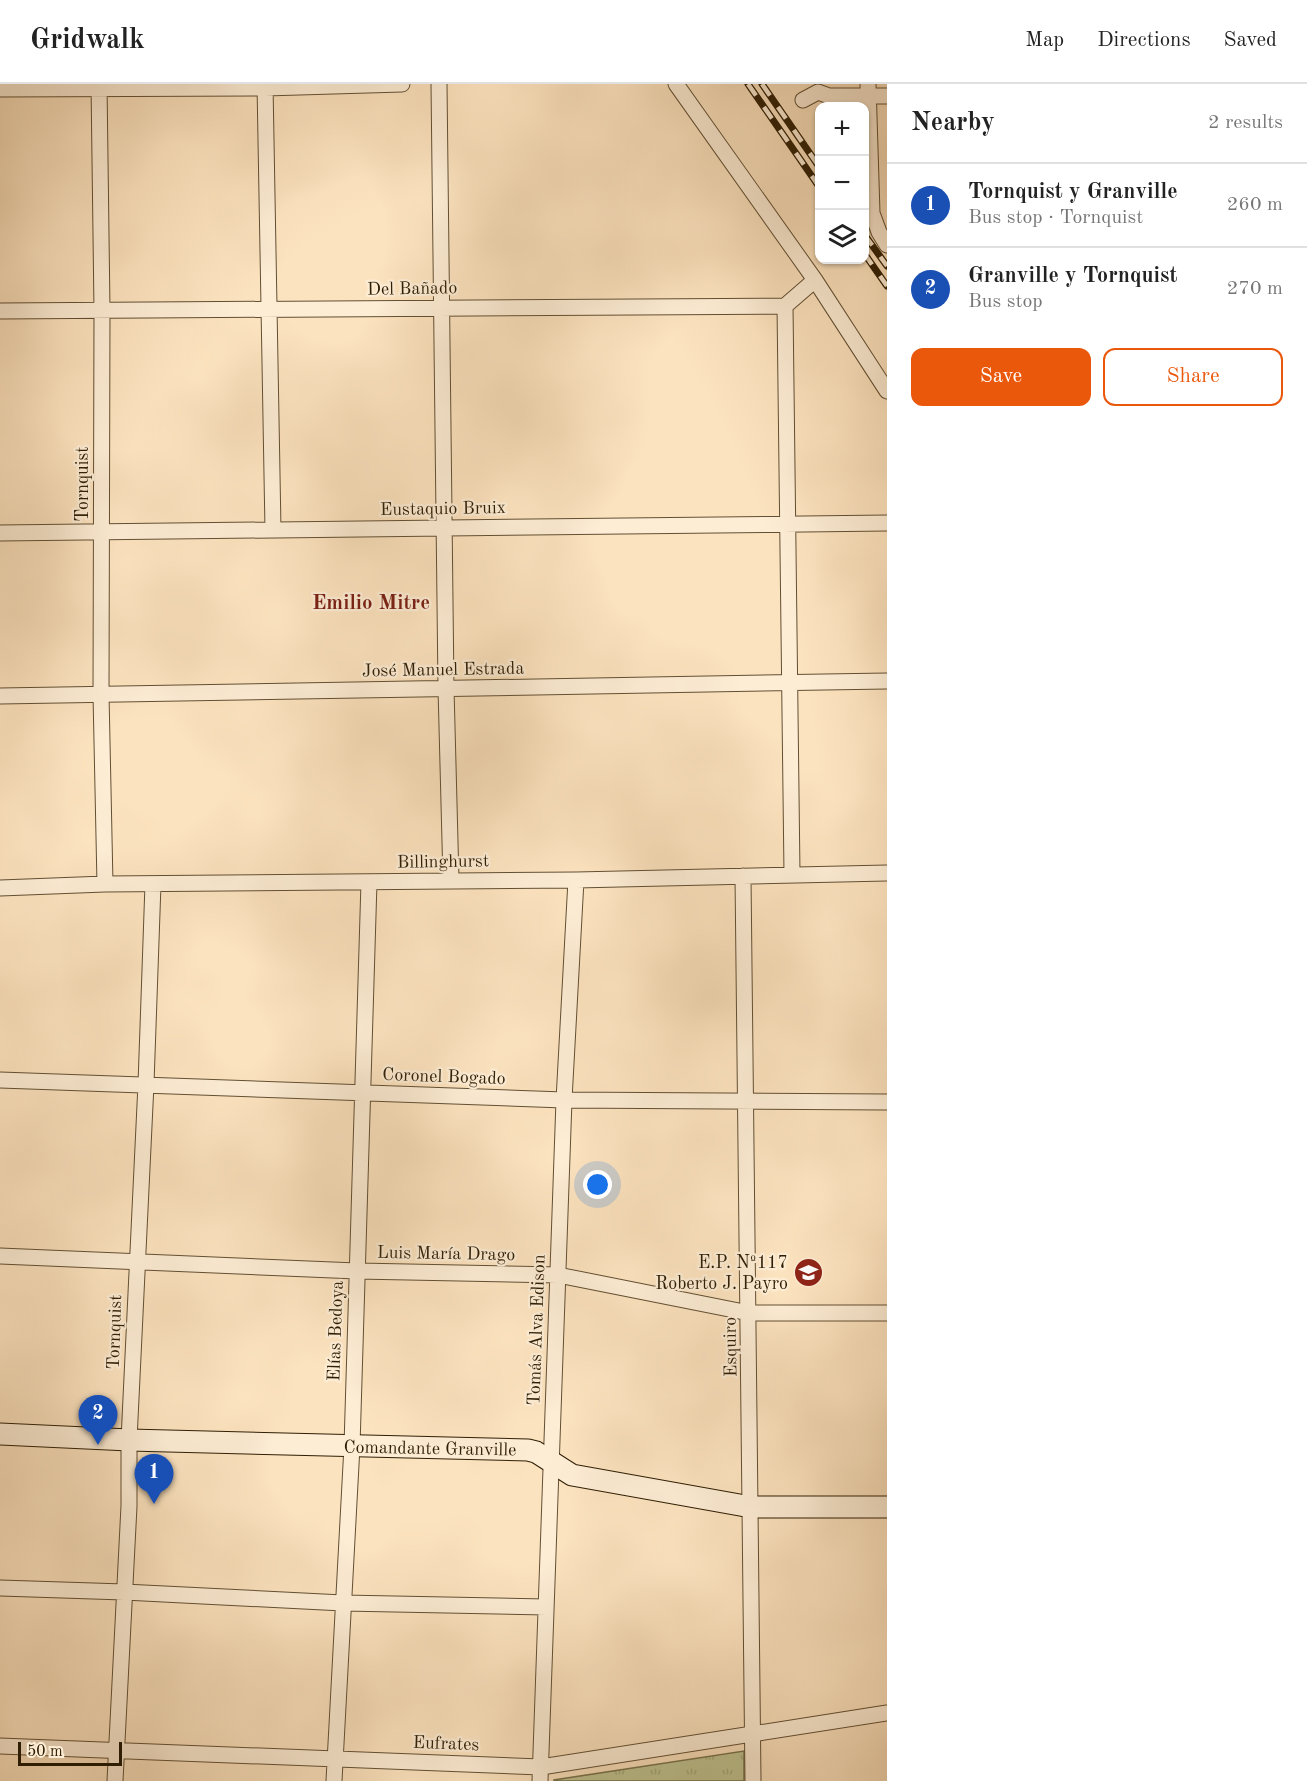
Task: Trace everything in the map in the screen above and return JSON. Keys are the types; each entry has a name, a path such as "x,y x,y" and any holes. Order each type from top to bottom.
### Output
{"street":[{"path":"0,89 402,84"},
{"path":"439,84 446,688 451,880"},
{"path":"676,84 815,280 887,392"},
{"name":"Tornquist","path":"99,86 102,310 101,694 105,884"},
{"path":"265,86 273,530"},
{"path":"803,100 815,88 829,96 868,90 887,96"},
{"path":"868,90 872,213 887,245"},
{"path":"792,874 785,306 815,280"},
{"name":"Del Bañado","path":"0,311 785,306"},
{"name":"Eustaquio Bruix","path":"0,534 887,523"},
{"name":"José Manuel Estrada","path":"0,696 887,681"},
{"name":"Billinghurst","path":"0,888 105,884 576,880 887,873"},
{"name":"Esquiro","path":"743,876 753,1781"},
{"name":"Tomás Alva Edison","path":"541,1774 564,1100 576,880"},
{"name":"Elías Bedoya","path":"334,1781 352,1446 369,882"},
{"name":"Tornquist","path":"115,1781 129,1506 129,1440 153,884"},
{"name":"Coronel Bogado","path":"0,1080 564,1100 887,1102"},
{"name":"Luis María Drago","path":"0,1256 357,1271 558,1275 749,1313 887,1313"},
{"name":"Comandante Granville","path":"0,1434 129,1440 528,1450 536,1452 572,1476 751,1507 887,1507"},
{"path":"0,1588 343,1603 546,1607"},
{"name":"Eufrates","path":"0,1746 335,1758 541,1774 752,1734 887,1713"}],"green space":[{"path":"744,1751 744,1781 554,1781 554,1780"}],"railway":[{"path":"748,84 815,181"},
{"path":"762,84 815,161"},
{"path":"869,241 887,266"},
{"path":"869,260 887,286"}],"place":[{"name":"E.P. Nº117 Roberto J. Payro","path":"809,1272"},
{"name":"Granville y Tornquist","path":"98,1445"},
{"name":"Tornquist y Granville","path":"154,1504"}],"district":[{"name":"Emilio Mitre","path":"371,602"}]}
